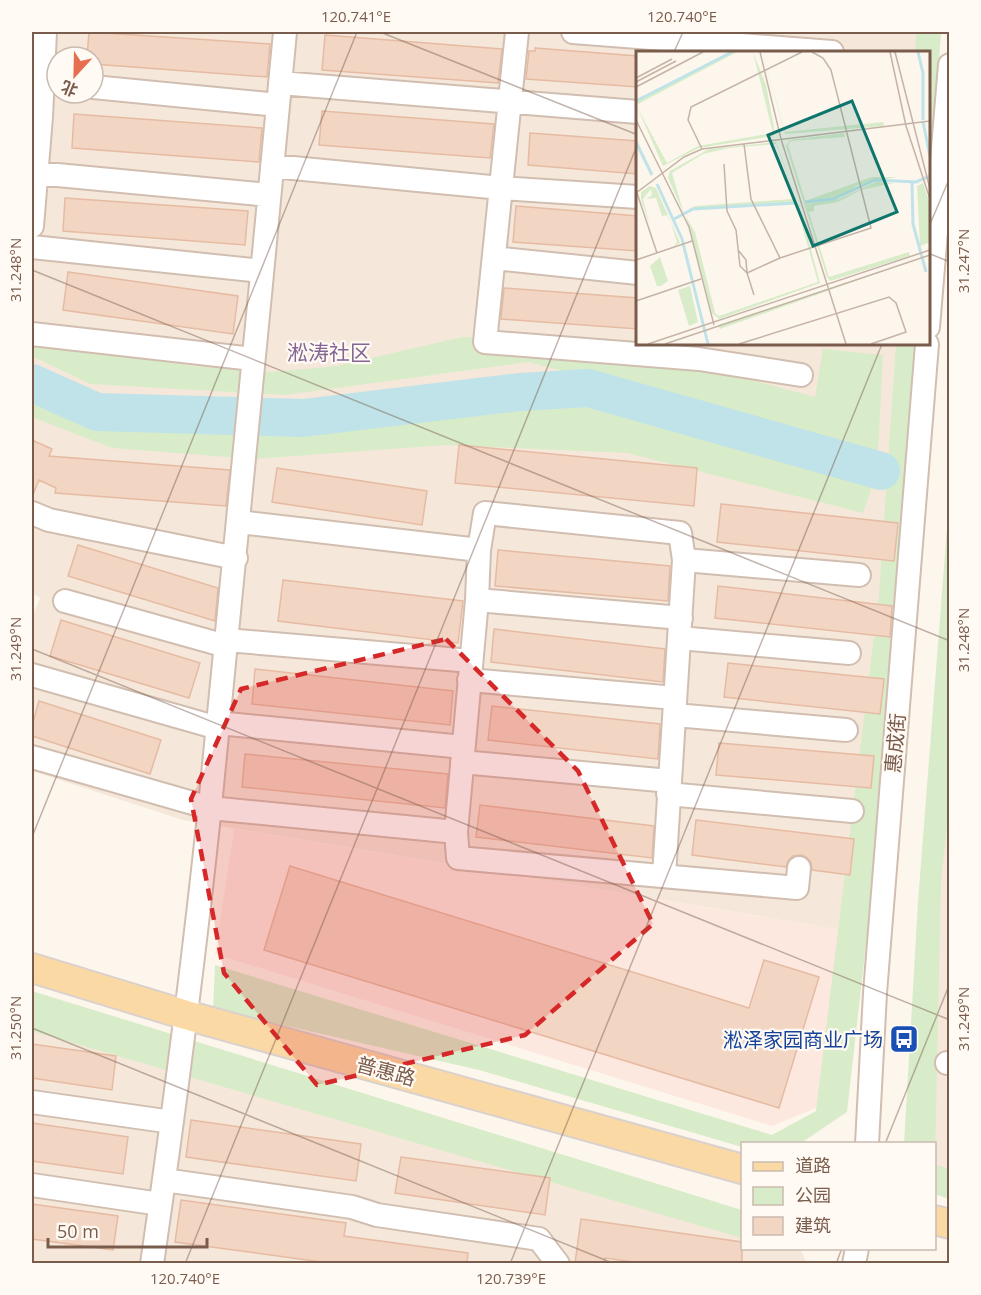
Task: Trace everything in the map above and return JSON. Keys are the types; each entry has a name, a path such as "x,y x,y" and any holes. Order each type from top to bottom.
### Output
{"main road":[{"name":"普惠路","path":"32,968 186,1015 741,1169"}],"street":[{"path":"152,1263 186,1015 210,808 236,558 285,32"},
{"path":"517,32 485,342 700,359 801,375"},
{"path":"573,32 821,51"},
{"path":"40,45 45,64"},
{"path":"930,303 950,65"},
{"path":"105,87 510,102 636,112"},
{"path":"32,226 36,173 36,117 45,95"},
{"path":"272,166 501,188 636,197"},
{"path":"36,173 269,195"},
{"path":"32,247 262,271"},
{"path":"494,258 636,273"},
{"path":"32,334 253,359"},
{"name":"惠成街","path":"867,1142 875,993 927,345"},
{"path":"32,513 49,520 236,558"},
{"path":"664,876 684,560 680,533 485,513 479,550 477,600 456,831 458,858 797,888 799,868"},
{"path":"239,522 479,550"},
{"path":"684,560 859,575"},
{"path":"477,600 849,653"},
{"path":"65,601 226,643 470,670 675,706 846,730"},
{"path":"32,675 218,725 463,755 669,788 852,811"},
{"path":"32,757 210,808 456,831"},
{"path":"32,1102 172,1122"},
{"path":"164,1180 352,1207 377,1215 539,1239 558,1263"},
{"path":"32,1185 160,1204"}],"highlighted area":[{"path":"446,639 578,771 653,924 525,1035 317,1085 224,973 191,799 241,689"}],"shaded area":[{"path":"32,32 934,32 928,51 636,51 636,345 914,345 859,933 183,820 32,771 32,617 40,598 32,593"},
{"path":"949,665 949,1181 936,1174 936,1142 916,1142"},
{"name":"淞泽家园商业广场","path":"234,829 859,933 836,1100 772,1126 215,954"},
{"path":"32,1012 741,1222 741,1250 800,1250 807,1263 32,1263"}],"green space":[{"path":"916,32 941,32 930,201 930,51 915,51"},
{"path":"32,330 87,351 192,366 272,372 337,366 462,337 554,340 692,364 815,397 823,349 883,355 878,454 528,362 285,395 90,384 32,356"},
{"path":"896,345 920,345 901,635 847,1112 802,1142 741,1142 741,1147 479,1070 213,1009 215,965 772,1135 816,1111 879,594"},
{"path":"32,394 86,418 278,431 539,394 872,486 863,513 627,453 446,445 253,459 112,448 32,417"},
{"path":"949,502 950,801 941,881 935,1142 904,1142 918,902"},
{"path":"32,991 741,1210 741,1238 32,1031"},
{"path":"936,1164 949,1169 949,1199 936,1194"}],"building":[{"path":"89,32 270,44 267,77 105,65 105,45 88,45"},
{"path":"325,35 502,49 498,83 322,70"},
{"path":"535,48 636,56 636,87 526,79 529,51 535,51"},
{"path":"322,111 494,124 490,158 319,145"},
{"path":"74,114 262,128 259,162 72,148"},
{"path":"530,133 636,141 636,174 528,165"},
{"path":"65,198 248,211 245,245 63,231"},
{"path":"516,206 636,216 636,251 513,242"},
{"path":"68,272 238,296 233,334 63,310"},
{"path":"504,288 636,298 636,329 501,319"},
{"path":"32,440 52,449 49,456 230,470 226,506 55,493 56,488 39,480 32,497"},
{"path":"459,445 697,468 694,506 455,483"},
{"path":"277,468 427,491 422,525 272,502"},
{"path":"721,504 898,523 894,561 717,542"},
{"path":"78,545 218,588 215,621 68,576"},
{"path":"498,550 670,566 668,601 495,586"},
{"path":"283,580 463,601 458,643 278,621"},
{"path":"718,586 892,606 890,637 715,618"},
{"path":"61,620 200,663 189,698 50,656"},
{"path":"494,629 665,649 663,682 491,662"},
{"path":"728,663 884,679 880,714 724,697"},
{"path":"255,669 453,691 450,725 252,704"},
{"path":"39,701 161,740 150,774 32,736 32,726"},
{"path":"492,706 660,724 658,759 488,740"},
{"path":"719,743 874,756 871,788 716,775"},
{"path":"245,754 448,774 445,808 242,787"},
{"path":"480,805 654,826 652,858 476,837"},
{"path":"696,820 854,839 850,875 812,870 811,862 801,855 793,856 786,867 692,855"},
{"path":"290,866 749,1008 764,960 819,977 779,1108 264,950"},
{"path":"32,1044 116,1056 112,1090 32,1078"},
{"path":"191,1120 361,1144 356,1181 186,1157"},
{"path":"32,1123 128,1137 123,1174 32,1161"},
{"path":"401,1157 550,1178 545,1215 395,1193"},
{"path":"181,1200 346,1223 344,1236 468,1253 467,1263 329,1263 175,1242"},
{"path":"32,1204 118,1216 113,1250 32,1239"},
{"path":"581,1219 741,1242 742,1250 742,1263 641,1263 605,1258 604,1263 575,1263"}],"waterway":[{"path":"32,383 97,412 303,418 520,392 588,388 881,471"}],"place":[{"name":"淞泽家园商业广场","path":"904,1039"}],"district":[{"name":"淞涛社区","path":"329,352"}]}
